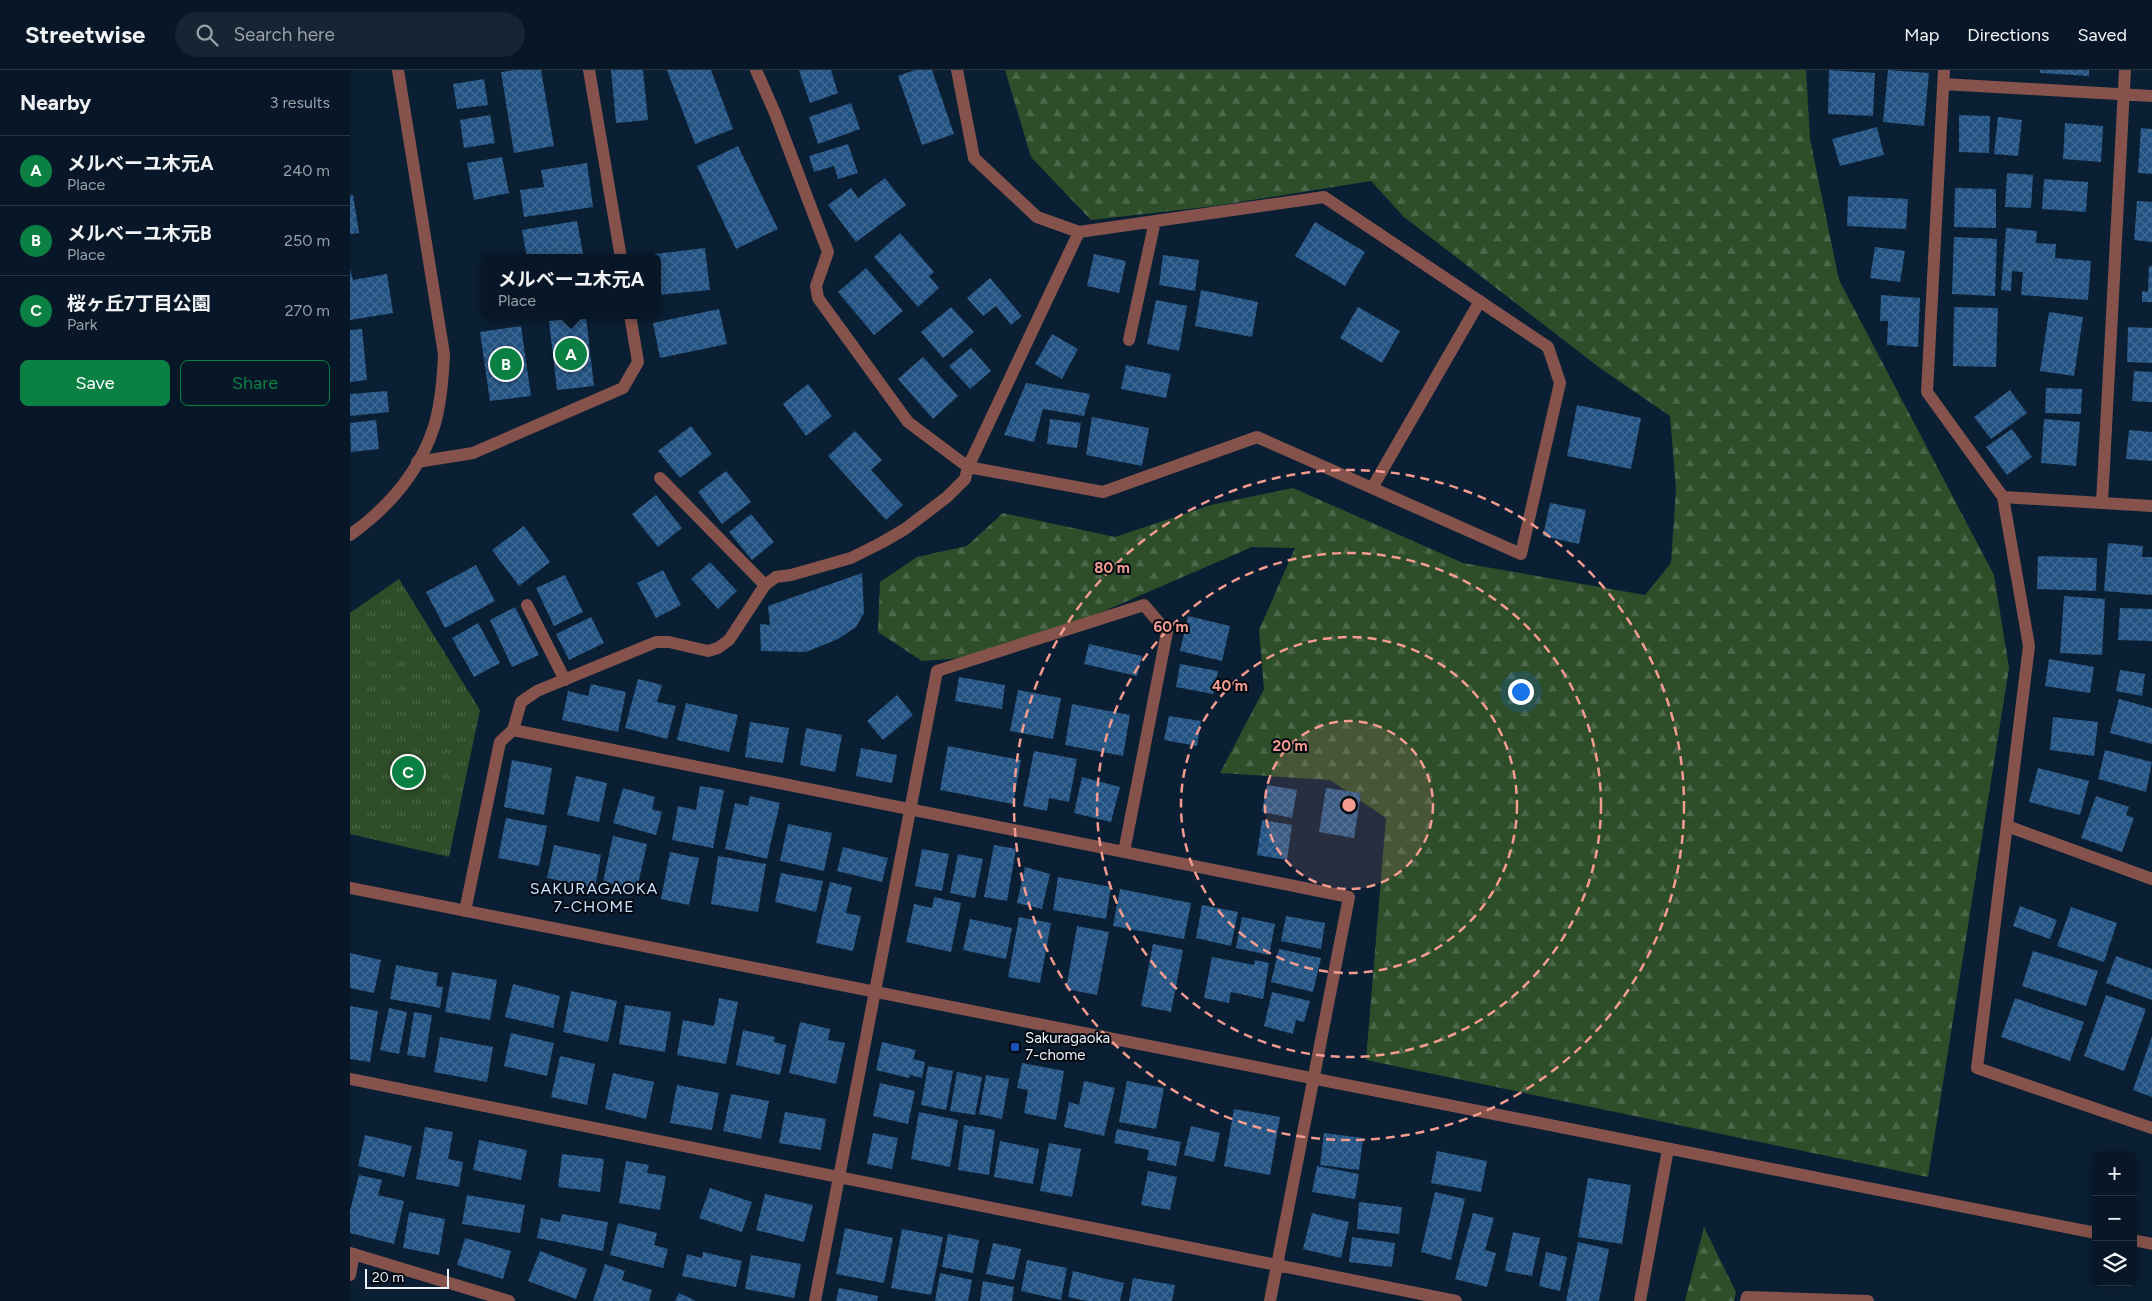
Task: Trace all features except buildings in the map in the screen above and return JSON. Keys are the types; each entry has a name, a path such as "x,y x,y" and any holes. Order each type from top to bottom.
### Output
{"street":[{"path":"350,535 393,499 417,462 434,426 442,385 444,354 398,70"},
{"path":"588,70 619,254"},
{"path":"756,70 775,113 828,252 816,286 818,298 908,422 968,467 1103,492 1256,437 1521,554 1560,383 1548,347 1324,197 1079,232 1037,217 974,158 957,70"},
{"path":"1944,70 1927,392 2003,497 2029,646 1977,1068 2152,1128"},
{"path":"2102,503 2126,70"},
{"path":"1943,84 2152,96"},
{"path":"1129,340 1155,221"},
{"path":"464,911 500,742 513,730 521,702 537,691 656,642 669,642 708,652 718,648 729,640 765,585 776,577 791,575 851,558 905,529 946,497 965,479 968,467 1079,232"},
{"path":"1372,488 1480,301"},
{"path":"417,462 473,454 624,388 638,362 631,319"},
{"path":"660,478 765,585"},
{"path":"2003,497 2152,506"},
{"path":"527,605 565,680"},
{"path":"815,1301 937,671 1144,605 1167,632 1124,852"},
{"path":"513,730 1349,897 1270,1301"},
{"path":"2007,826 2151,877"},
{"path":"350,888 2092,1232"},
{"path":"350,1079 1456,1301"},
{"path":"1640,1301 1668,1149"},
{"path":"2137,1241 2152,1244"},
{"path":"350,1275 352,1254 509,1301"},
{"path":"1746,1301 1747,1297 1868,1301"}],"green space":[{"path":"1005,70 1806,70 1810,139 1839,280 1994,575 2009,668 1928,1177 1366,1060 1386,818 1330,780 1220,773 1264,689 1259,630 1295,548 1252,547 1003,655 922,661 878,632 880,582 917,557 967,546 1003,513 1115,537 1211,505 1293,488 1463,563 1645,595 1671,563 1676,489 1670,416 1600,368 1404,217 1371,181 1215,206 1091,220 1031,157"},
{"path":"399,579 480,710 449,857 350,834 350,613"},
{"path":"1704,1227 1736,1292 1734,1301 1685,1301"}],"place":[{"name":"メルベーユ木元A","path":"571,354"},
{"name":"メルベーユ木元B","path":"506,364"},
{"name":"桜ヶ丘7丁目公園","path":"408,772"},
{"name":"Sakuragaoka 7-chome","path":"1015,1047"}],"district":[{"name":"SAKURAGAOKA 7-CHOME","path":"594,897"}]}
